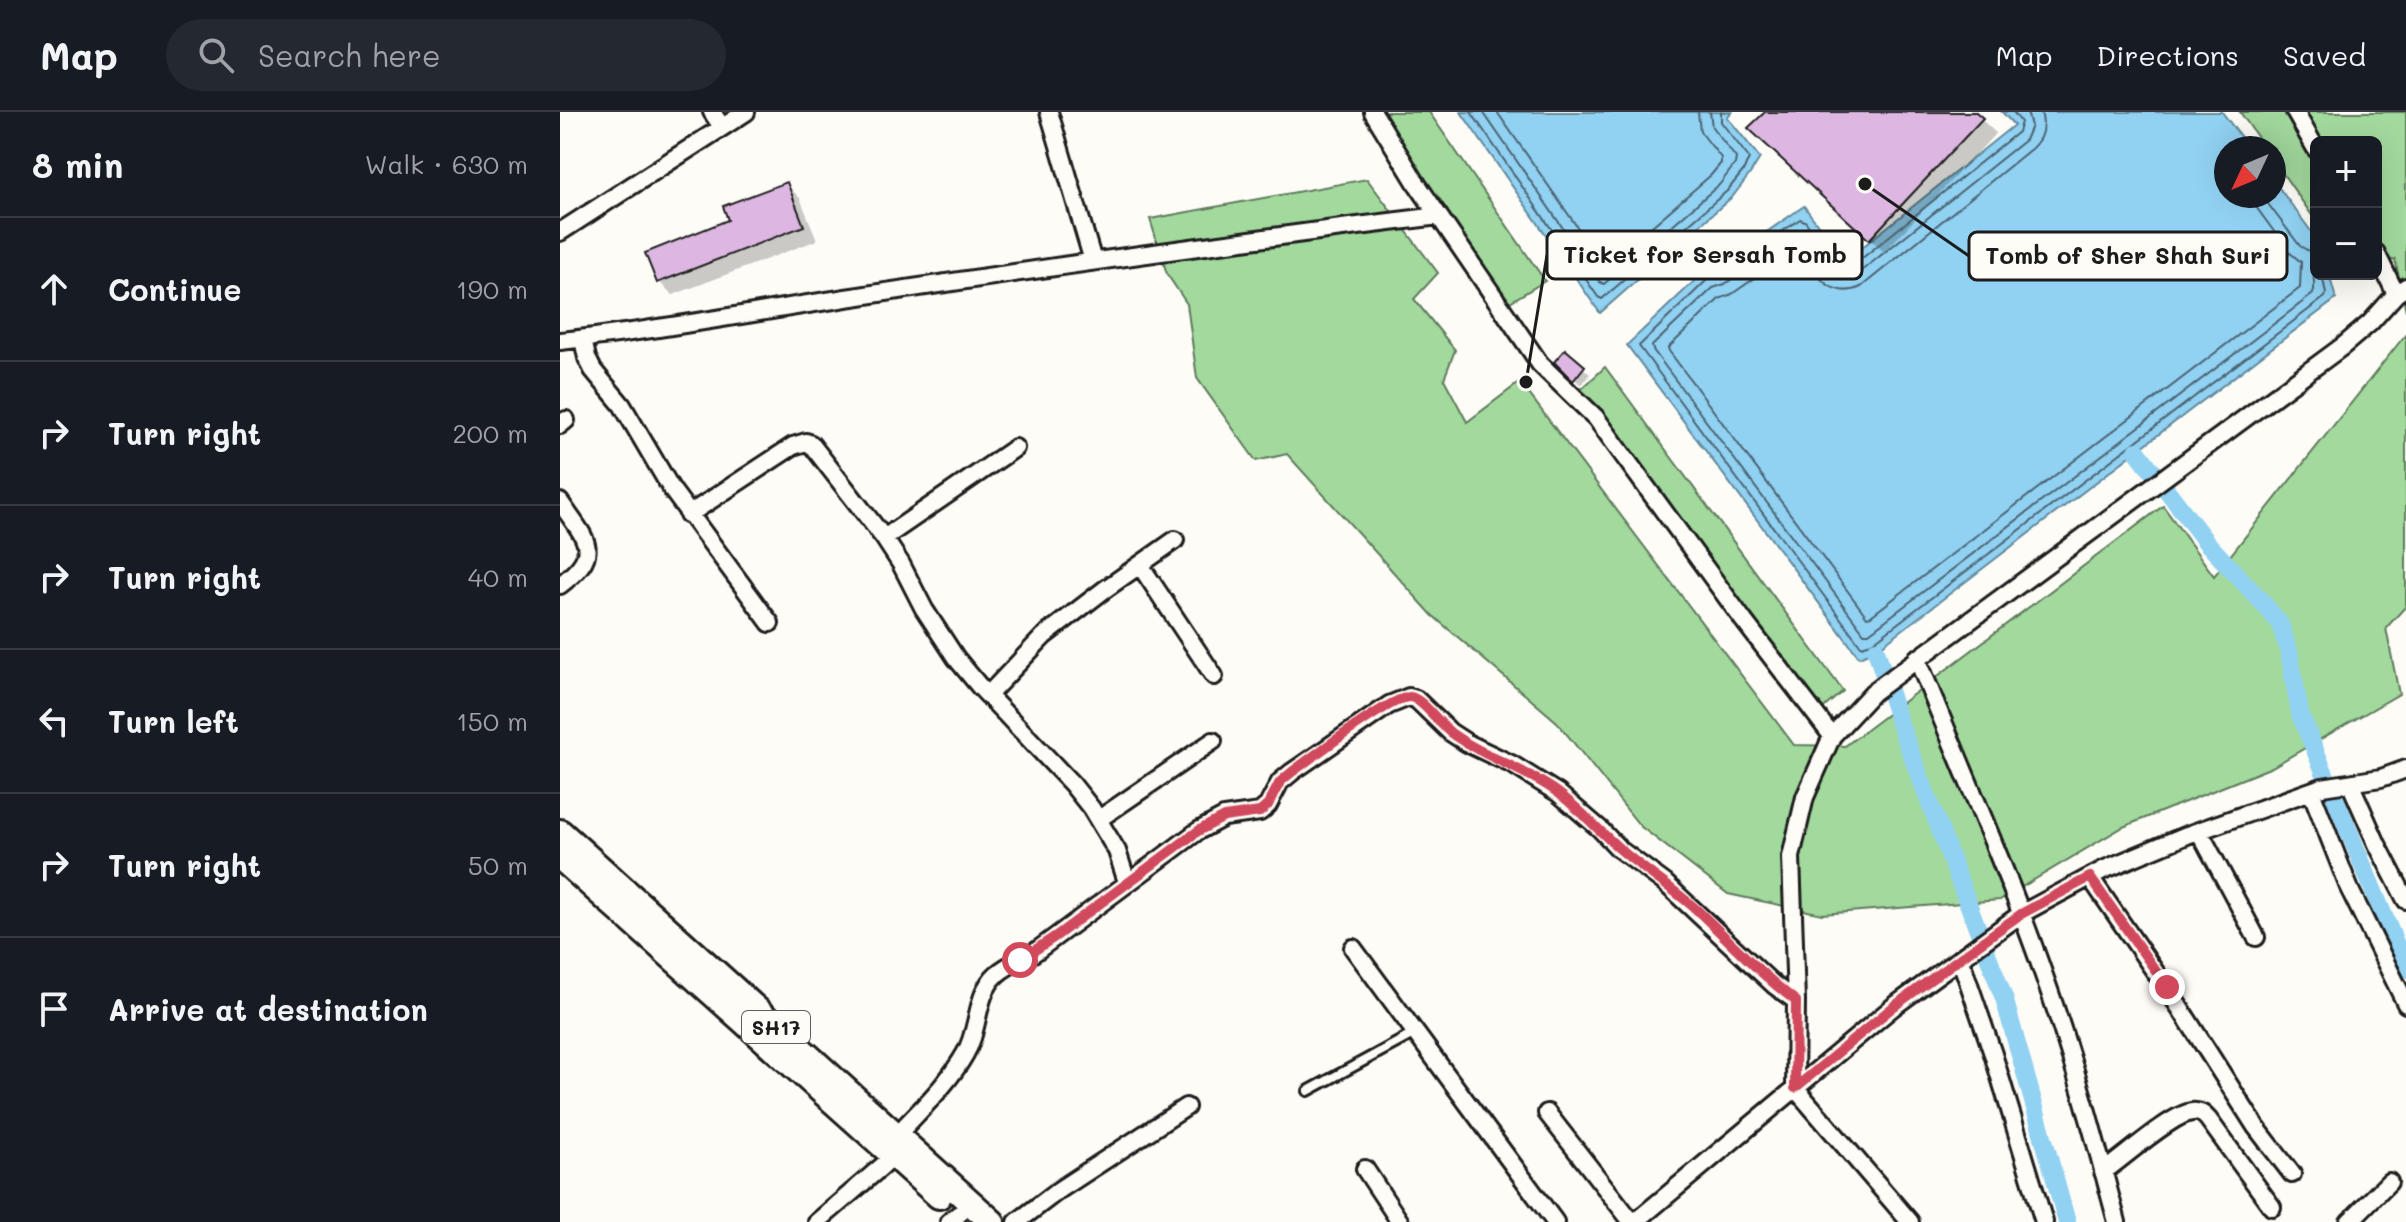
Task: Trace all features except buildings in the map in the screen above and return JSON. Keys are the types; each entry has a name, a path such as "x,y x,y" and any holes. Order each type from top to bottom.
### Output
{"main road":[{"name":"SH17","path":"560,832 895,1146 959,1219"},
{"name":"SH17","path":"560,857 895,1146 992,1222"}],"street":[{"path":"712,112 722,127"},
{"path":"560,232 746,112"},
{"path":"1049,112 1093,261"},
{"path":"1373,112 1439,216 1540,364 1596,418 1791,685 1832,736"},
{"path":"2295,112 2310,138"},
{"path":"560,341 1093,261 1439,216"},
{"path":"1910,1222 1795,1088 1796,1001 1791,857 1805,797 1832,736 1873,692 2370,323 2401,290 2382,262"},
{"path":"583,339 593,370 622,405 688,515 770,623"},
{"path":"688,515 799,443 806,442 815,448 884,538 956,658 1072,784 1099,819 1117,851 1127,882"},
{"path":"884,538 1015,448"},
{"path":"560,502 589,549 586,561 576,574 560,585"},
{"path":"988,695 1044,636 1175,540"},
{"path":"1140,565 1214,676"},
{"path":"1911,663 2021,914 2049,988 2117,1222"},
{"path":"817,1222 895,1146 964,1056 976,1028 984,991 996,974 1035,952 1127,882 1214,822 1260,812 1268,805 1280,782 1292,772 1389,705 1409,697 1416,699 1458,737 1513,765 1558,793 1619,849 1676,892 1774,985 1796,1001"},
{"path":"1099,819 1213,741"},
{"path":"1547,1113 1634,1222 1893,1007 2021,914 2128,858 2199,831 2317,789 2381,778 2406,769"},
{"path":"2346,784 2406,900"},
{"path":"2317,789 2345,879 2406,1004"},
{"path":"2199,831 2256,937"},
{"path":"2090,877 2180,1008 2256,1127 2292,1174"},
{"path":"1353,948 1555,1222"},
{"path":"1963,956 2044,1222"},
{"path":"1017,1222 1059,1190 1186,1107"},
{"path":"2103,1172 2175,1119 2196,1111 2208,1119 2272,1207"},
{"path":"1365,1169 1400,1222"},
{"path":"2349,1222 2389,1182"}],"lane":[{"path":"1308,1091 1416,1033"}],"green space":[{"path":"1381,112 1429,112 1545,281 1505,305"},
{"path":"2240,112 2406,112 2406,311 2395,259 2382,263 2382,136 2310,136 2310,212 2286,178 2286,136 2257,136"},
{"path":"1367,179 1438,273 1414,299 1455,350 1444,379 1467,422 1520,382 1794,745 1845,746 2163,506 2214,576 2406,334 2406,606 2386,628 2399,694 2272,767 2123,827 2000,900 1822,914 1728,894 1640,826 1557,722 1432,615 1287,454 1256,461 1197,378 1187,304 1167,274 1150,219"},
{"path":"1605,367 1843,691 1819,712 1800,708 1573,397"}],"water":[{"path":"1461,112 1732,112 1727,117 1760,158 1733,196 1600,313"},
{"path":"2002,112 2222,112 2240,136 2214,136 2214,208 2286,208 2286,197 2310,230 2310,280 2331,280 2336,299 1876,650 1859,657 1627,345 1705,271 1715,268 1804,206 1845,261 2014,125"}],"waterway":[{"path":"2137,451 2207,543 2280,624 2289,651 2300,714 2406,969"},
{"path":"1876,650 1899,722 2004,998 2067,1222"}],"place":[{"name":"Tomb of Sher Shah Suri","path":"1865,184"},
{"name":"Ticket for Sersah Tomb","path":"1526,382"}],"route":[{"path":"1020,960 1198,831 1224,817 1260,812 1268,805 1280,782 1292,772 1389,705 1409,697 1416,699 1450,732 1467,743 1513,765 1558,793 1619,849 1697,910 1774,985 1796,1001 1795,1088 1893,1007 1997,931 2048,898 2090,877 2167,987"}]}
